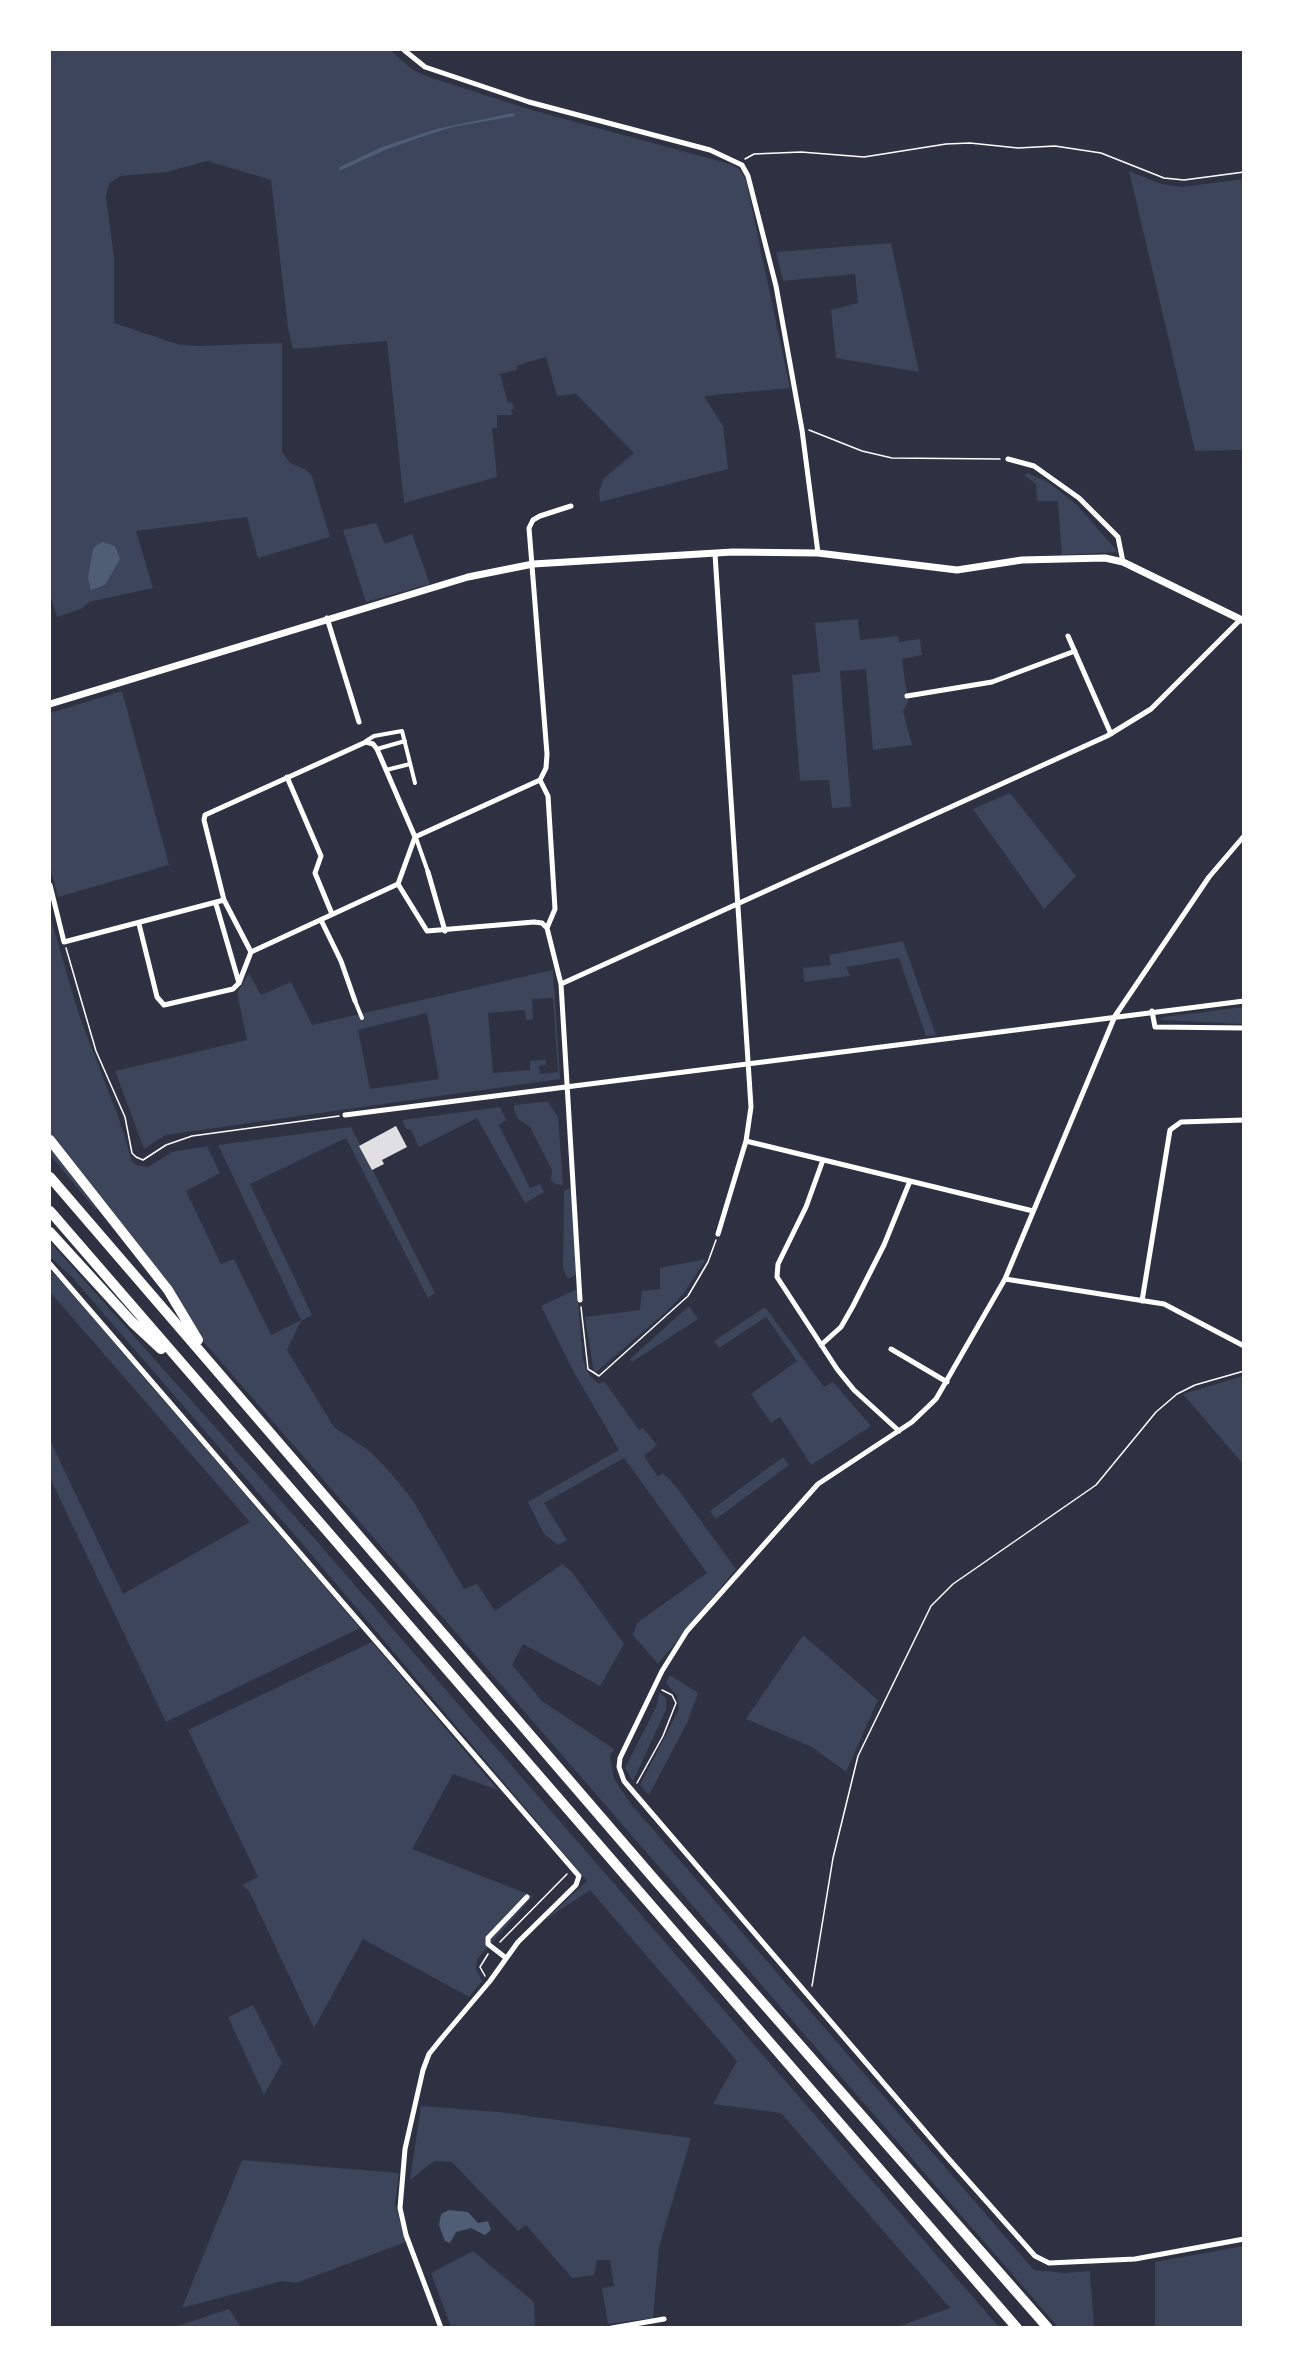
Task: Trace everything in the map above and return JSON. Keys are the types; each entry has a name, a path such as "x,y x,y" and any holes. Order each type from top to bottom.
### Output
{"highway":[{"path":"50,1140 168,1290 213,1366"},
{"path":"50,1177 655,1880 1048,2328"},
{"path":"50,1210 1017,2328"},
{"path":"50,1232 132,1322 196,1381"}],"street":[{"path":"404,50 425,67 508,95 710,150 739,163 748,176 776,286 802,430 818,554"},
{"path":"1008,459 1034,466 1079,498 1118,537 1123,562"},
{"path":"139,924 157,997 164,1005 233,989 239,983 251,952 398,884 415,837 540,780 546,768 547,754 529,528 533,520 571,506"},
{"path":"715,554 751,1107 746,1140 718,1234"},
{"path":"50,704 468,577 533,564 715,554 818,554 957,570 1055,557 1105,558 1123,562 1242,621 1151,709 1111,734 561,984"},
{"path":"327,618 359,722"},
{"path":"1068,636 1111,734"},
{"path":"907,696 992,682 1075,651"},
{"path":"251,952 224,900 204,820 205,815 366,742 374,736 398,730 402,731 415,783"},
{"path":"377,749 405,741"},
{"path":"366,742 373,744 377,749 415,837 445,931"},
{"path":"386,770 410,764"},
{"path":"287,777 303,808 321,856 315,873 333,914"},
{"path":"540,780 548,796 555,909 547,928"},
{"path":"1244,836 1196,896 1115,1016 1005,1279 947,1382 924,1412 818,1484 687,1631 670,1656 620,1758 620,1774 809,1999 1035,2256 1049,2263 1135,2259 1244,2239"},
{"path":"398,884 423,927 432,932 534,922 542,923 547,928 561,984 580,1300"},
{"path":"50,885 64,942 216,904 224,900"},
{"path":"216,904 239,983"},
{"path":"321,920 341,961 362,1018"},
{"path":"345,1115 1244,1001"},
{"path":"1152,1011 1155,1027 1244,1028"},
{"path":"1142,1301 1170,1130 1181,1122 1244,1119"},
{"path":"746,1140 1033,1210"},
{"path":"823,1160 806,1207 778,1264 777,1277 821,1345 854,1390 899,1431"},
{"path":"821,1345 841,1328 853,1306 884,1245 910,1181"},
{"path":"50,1264 577,1872 579,1878 576,1885 530,1929 429,2054 417,2088 405,2149 400,2208 402,2220 441,2328"},
{"path":"1005,1279 1164,1304 1178,1309 1244,1347"},
{"path":"891,1349 947,1382"},
{"path":"506,1958 488,1944 488,1938 528,1897"},
{"path":"612,2328 664,2319"}],"path":[{"path":"739,163 754,154 801,152 864,157 946,144 970,143 1018,148 1055,146 1101,153 1164,178 1184,180 1244,172"},
{"path":"802,430 812,429 862,451 892,458 1008,459"},
{"path":"64,942 96,1051 125,1117 132,1154 140,1159 147,1159 174,1141 192,1136 345,1115"},
{"path":"580,1300 588,1370 594,1375 603,1375 688,1296 708,1262 718,1234"},
{"path":"809,1999 833,1858 855,1765 900,1665 931,1606 953,1584 1096,1485 1156,1412 1177,1394 1195,1385 1244,1371"},
{"path":"636,1783 663,1736 676,1703 672,1695 654,1687"},
{"path":"490,1981 480,1967 493,1948 567,1874"}],"shaded area":[{"path":"50,50 390,50 413,70 429,77 535,111 730,164 739,169 746,180 790,388 704,396 723,426 728,469 600,502 599,492 604,478 634,453 576,394 557,396 546,357 522,364 516,366 517,370 500,374 508,403 512,402 514,409 511,410 512,415 497,415 497,428 492,428 497,477 404,503 387,341 293,349 288,328 271,180 207,161 167,172 120,176 109,184 106,197 114,257 114,323 180,345 282,343 282,452 290,463 305,469 312,476 330,537 258,558 247,517 136,531 153,588 89,602 81,609 57,617 50,594"},
{"path":"513,113 515,116 453,127 427,135 385,150 339,171 340,167 382,147 436,129"},
{"path":"1129,171 1161,184 1182,187 1243,179 1243,450 1195,451"},
{"path":"891,243 919,372 836,358 831,310 858,303 855,274 783,281 776,252"},
{"path":"1027,473 1048,482 1077,505 1118,552 1062,555 1058,501 1037,501 1036,484 1025,476"},
{"path":"376,523 385,544 412,534 430,584 366,602 343,530"},
{"path":"103,542 115,546 120,559 105,585 91,590 88,578 92,554 94,547"},
{"path":"858,619 860,640 898,636 899,642 920,639 922,655 902,659 908,702 903,711 912,745 873,750 866,669 840,671 851,807 832,808 829,780 800,781 792,675 820,672 815,623"},
{"path":"122,691 169,865 58,897 50,866 50,713"},
{"path":"1010,793 1076,876 1044,909 973,809"},
{"path":"50,916 79,1015 118,1116 132,1161 136,1165 148,1167 172,1152 207,1146 220,1173 186,1191 221,1264 234,1259 271,1335 301,1320 218,1145 351,1127 435,1293 428,1298 346,1138 250,1184 312,1315 301,1321 287,1350 334,1427 371,1452 389,1471 412,1499 464,1589 477,1584 495,1611 562,1564 572,1572 624,1644 600,1686 523,1644 512,1665 542,1701 614,1749 610,1756 614,1779 631,1804 1034,2270 1064,2273 1090,2271 1094,2327 1058,2327 197,1334 50,1136"},
{"path":"903,941 936,1035 926,1036 899,958 846,967 850,976 804,982 803,968 831,965 829,955"},
{"path":"553,970 560,1079 166,1135 144,1149 115,1071 247,1040 237,993 249,973 261,995 291,982 312,1025","holes":["553,998 558,1072 540,1074 539,1066 546,1065 546,1060 530,1061 530,1070 493,1073 488,1013 525,1010 526,1020 533,1019 532,999","427,1013 439,1079 370,1089 358,1030"]},
{"path":"1243,1007 1243,1024 1160,1020 1164,1017"},
{"path":"548,1102 558,1117 563,1185 555,1184 551,1180 552,1170 530,1127 518,1119 514,1110 514,1105"},
{"path":"500,1107 506,1120 499,1125 530,1188 540,1184 544,1192 525,1203 477,1118 419,1147 411,1130 406,1129 402,1120"},
{"path":"50,1145 98,1208 96,1210 50,1155"},
{"path":"573,1187 576,1275 568,1279 563,1269 564,1191"},
{"path":"50,1242 314,1538 999,2327 897,2327 950,2308 781,2113 713,2104 737,2061 590,1890 545,1920 587,1881 305,1547 72,1277 50,1257"},
{"path":"706,1259 684,1293 666,1312 594,1374 585,1317 640,1310 642,1291 660,1289 660,1268"},
{"path":"50,1270 360,1628 166,1722 50,1478 50,1440 123,1594 250,1522 50,1292"},
{"path":"577,1289 583,1360 590,1376 599,1384 604,1381 639,1430 643,1428 657,1445 644,1456 658,1477 663,1473 674,1484 736,1569 658,1664 633,1635 637,1623 707,1573 624,1458 544,1503 567,1540 558,1545 544,1534 528,1502 619,1450 571,1367 541,1306"},
{"path":"689,1306 698,1319 632,1362 630,1359"},
{"path":"765,1307 824,1387 833,1382 871,1426 811,1465 780,1417 771,1423 751,1394 797,1361 766,1317 719,1348 714,1341"},
{"path":"1244,1376 1243,1464 1183,1394"},
{"path":"783,1457 789,1465 716,1519 710,1511"},
{"path":"803,1635 878,1700 846,1772 812,1747 746,1719"},
{"path":"372,1642 498,1790 453,1774 412,1849 533,1896 477,1959 476,1969 482,1981 469,1997 363,1939 314,2028 249,1891 242,1885 258,1877 188,1730"},
{"path":"670,1675 698,1693 687,1723 649,1795 640,1785 679,1709 677,1696 666,1683"},
{"path":"659,1692 666,1698 666,1710 633,1781 625,1768 657,1705"},
{"path":"253,2005 282,2063 264,2095 228,2017"},
{"path":"421,2106 499,2112 691,2138 659,2247 653,2318 608,2324 602,2288 614,2286 610,2260 597,2260 594,2275 572,2278 526,2225 518,2231 452,2162 434,2161 410,2180"},
{"path":"242,2160 399,2173 395,2204 406,2242 296,2283 282,2281 182,2308"},
{"path":"449,2210 468,2212 478,2223 488,2221 491,2230 485,2235 471,2228 456,2232 450,2243 445,2241 439,2225 441,2214"},
{"path":"1243,2246 1243,2327 1155,2327 1155,2262"},
{"path":"473,2251 534,2302 535,2327 451,2327 431,2273"},
{"path":"229,2309 241,2327 174,2327"}],"building":[{"path":"396,1126 407,1147 382,1160 384,1164 372,1170 359,1146"}]}
